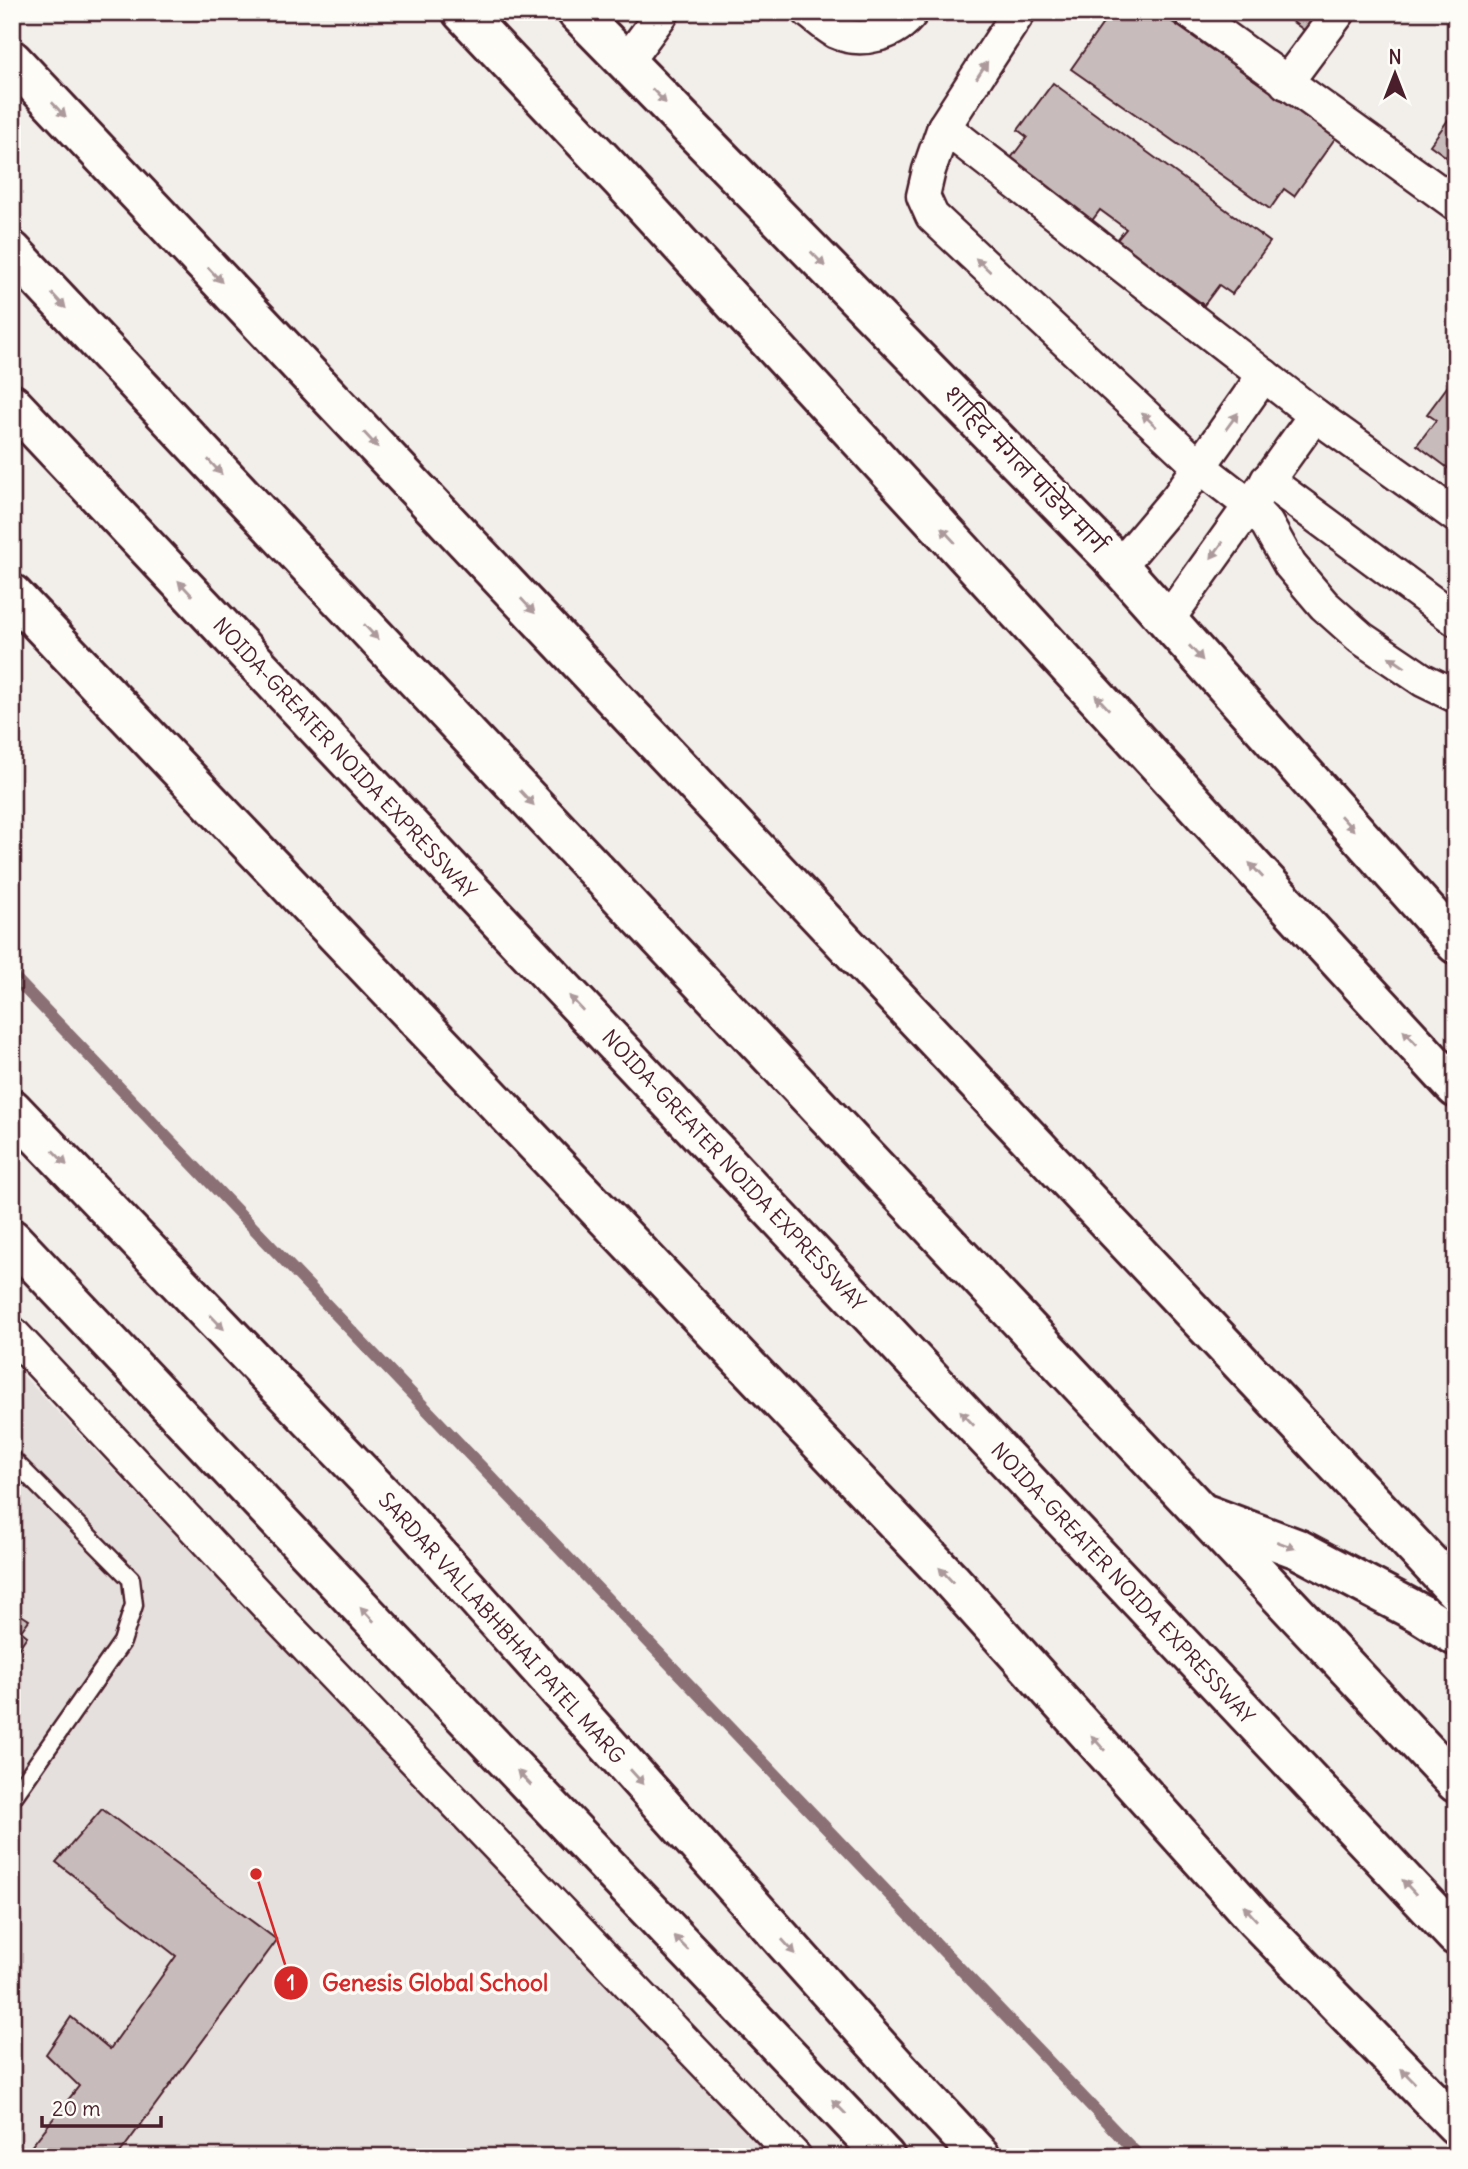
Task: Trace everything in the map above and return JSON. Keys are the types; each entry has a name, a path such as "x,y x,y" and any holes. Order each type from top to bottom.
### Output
{"main road":[{"path":"462,12 621,180 1456,1088"},
{"name":"शाहिद मंगल पांडेय मार्ग","path":"577,12 1119,567 1456,944"},
{"path":"12,60 1456,1591"},
{"path":"12,251 1456,1783"},
{"name":"NOIDA-GREATER NOIDA EXPRESSWAY","path":"12,404 1456,1936"},
{"path":"12,426 49,443"},
{"path":"12,594 951,1580 1257,1921 1456,2125"},
{"name":"SARDAR VALLABHBHAI PATEL MARG","path":"12,1109 402,1515 981,2157"},
{"path":"12,1239 885,2157"},
{"path":"1200,1511 1298,1549 1421,1614 1456,1636"}],"street":[{"path":"626,62 663,12"},
{"path":"808,12 838,33 863,37 884,33 904,23 912,12"},
{"path":"1019,12 944,127 923,195 932,216 1199,466 1258,492 1456,620"},
{"path":"1190,12 1456,204"},
{"path":"1286,83 1339,12"},
{"path":"944,127 1315,415 1456,516"},
{"path":"1119,567 1178,497 1264,375"},
{"path":"1167,621 1315,415"},
{"path":"1258,492 1267,524 1290,565 1324,605 1361,638 1423,680 1456,696"},
{"path":"12,1333 277,1616 795,2157"}],"lane":[{"path":"12,1459 131,1579 134,1605 122,1642 12,1799"}],"shaded area":[{"path":"12,1364 230,1592 770,2157 12,2157"}],"building":[{"path":"1111,12 1158,12 1336,137 1294,196 1284,189 1270,209 1071,69"},
{"path":"1279,12 1328,12 1311,35"},
{"path":"1053,83 1270,242 1232,294 1219,285 1204,305 1116,241 1126,229 1100,210 1091,222 1008,162 1027,137 1018,130"},
{"path":"1456,109 1456,164 1430,145"},
{"path":"1456,375 1456,474 1417,445 1436,420 1427,414"},
{"path":"12,1609 29,1620 21,1631 27,1636 12,1658"},
{"path":"102,1809 277,1940 117,2157 23,2157 79,2086 46,2054 71,2017 110,2049 176,1956 56,1862"}],"waterway":[{"path":"12,975 1140,2157"}],"place":[{"name":"Genesis Global School","path":"256,1874"}]}
